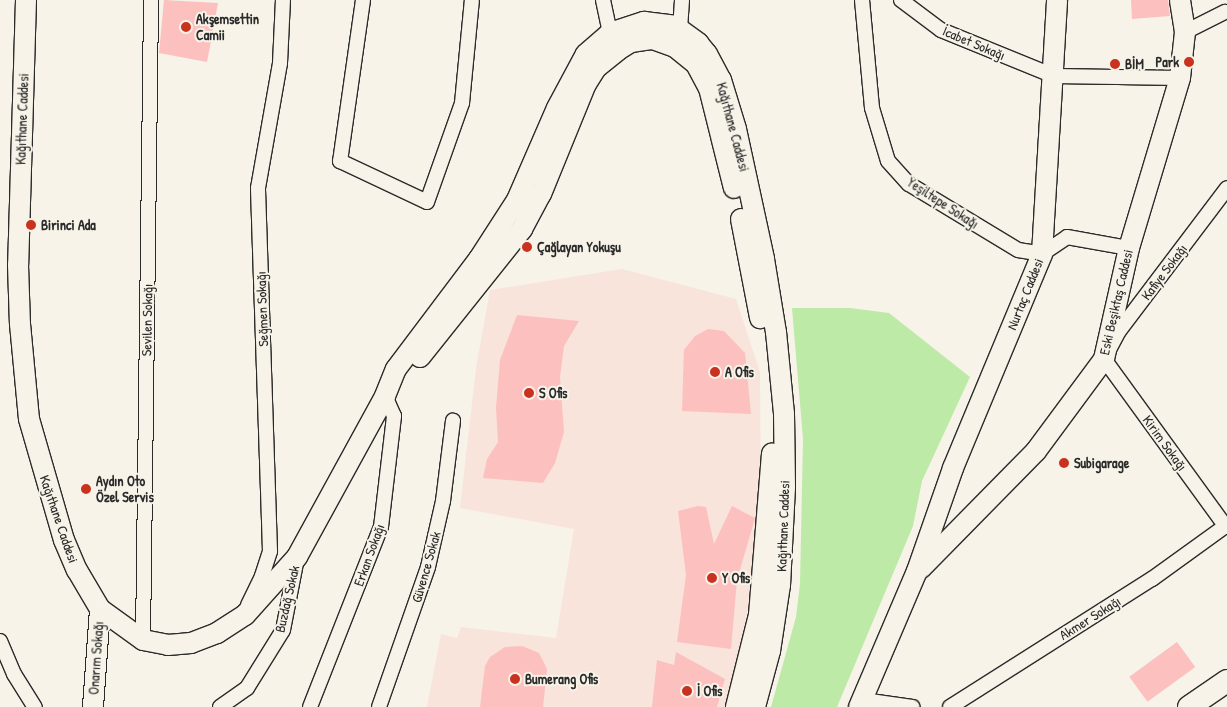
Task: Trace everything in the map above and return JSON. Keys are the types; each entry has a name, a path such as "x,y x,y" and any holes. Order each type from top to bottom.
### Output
{"main road":[{"name":"Kağıthane Caddesi","path":"26,0 18,266 20,324 29,419 64,540 77,570 100,609 143,640 168,645 190,643 217,633 246,615 297,558 385,396 396,369 479,259 517,200 576,68 586,54 614,41 644,22 708,54 721,80 736,129 776,332 784,414 780,585 770,650 755,707"},
{"name":"Nurtaç Caddesi","path":"861,704 918,571 944,493 1042,254 1058,0"},
{"name":"Eski Beşiktaş Caddesi","path":"918,571 1036,451 1104,359 1129,248 1180,78 1185,32 1180,0"},
{"name":"Kağıthane Caddesi","path":"677,38 704,76 720,124 762,332 771,416 772,466 762,592 753,648 736,707"},
{"path":"944,493 944,509 958,513 990,498"},
{"name":"Onarım Sokağı","path":"93,707 100,609"},
{"path":"1189,707 1227,681"}],"street":[{"name":"Sevilen Sokağı","path":"143,640 151,0"},
{"name":"Seğmen Sokağı","path":"246,615 270,551 258,188 280,63 283,0"},
{"path":"363,0 340,161 428,202 462,103 472,0"},
{"path":"603,0 614,41"},
{"path":"677,38 682,0"},
{"name":"Yeşiltepe Sokağı","path":"862,0 872,108 888,161 917,189 1018,250 1042,254"},
{"name":"İcabet Sokağı","path":"901,0 941,30 1054,76"},
{"path":"1185,32 1226,9"},
{"path":"1054,76 1180,78"},
{"name":"Kafiye Sokağı","path":"1104,359 1120,331 1227,188"},
{"path":"1042,254 1067,237 1129,248"},
{"name":"Kirim Sokağı","path":"1104,359 1227,526"},
{"name":"Erkan Sokağı","path":"310,707 381,527 394,416 385,396"},
{"name":"Güvence Sokak","path":"379,707 428,567 443,501 453,421"},
{"name":"Akmer Sokağı","path":"950,707 1152,579 1227,526"},
{"name":"Buzdağ Sokak","path":"220,707 247,688 283,630 297,558"},
{"path":"0,641 14,674 35,707"},
{"path":"861,704 913,707"}],"shaded area":[{"path":"622,269 736,299 760,372 761,514 752,589 727,707 427,707 441,634 457,638 461,627 556,638 574,529 460,508 476,368 490,290"}],"green space":[{"path":"792,308 850,308 889,313 970,377 922,481 913,526 837,707 771,707 796,617 800,584 803,439"}],"building":[{"name":"Akşemsettin Camii","path":"164,0 218,3 207,62 159,53"},
{"path":"1131,0 1168,0 1170,16 1132,19"},
{"name":"S Ofis","path":"517,315 579,321 564,346 560,377 564,432 555,463 543,483 483,478 487,459 498,442 496,408 500,360"},
{"name":"A Ofis","path":"708,329 724,331 745,353 751,414 682,411 684,350 695,336"},
{"name":"Y Ofis","path":"698,506 706,507 714,544 732,506 755,518 737,580 731,649 677,642 686,575 678,511"},
{"path":"1177,642 1195,667 1147,702 1129,677"},
{"name":"Bumerang Ofis","path":"522,646 539,653 547,669 543,707 480,707 485,666 490,657 505,647"},
{"name":"İ Ofis","path":"676,652 725,679 717,707 652,707 657,660 674,665"}],"place":[{"name":"Akşemsettin Camii","path":"186,27"},
{"name":"Park","path":"1189,62"},
{"name":"BİM","path":"1115,64"},
{"name":"Birinci Ada","path":"31,225"},
{"name":"Çağlayan Yokuşu","path":"527,247"},
{"name":"A Ofis","path":"715,372"},
{"name":"S Ofis","path":"529,393"},
{"name":"Subigarage","path":"1064,463"},
{"name":"Aydın Oto Özel Servis","path":"86,489"},
{"name":"Y Ofis","path":"712,578"},
{"name":"Bumerang Ofis","path":"515,679"},
{"name":"İ Ofis","path":"687,691"}]}
